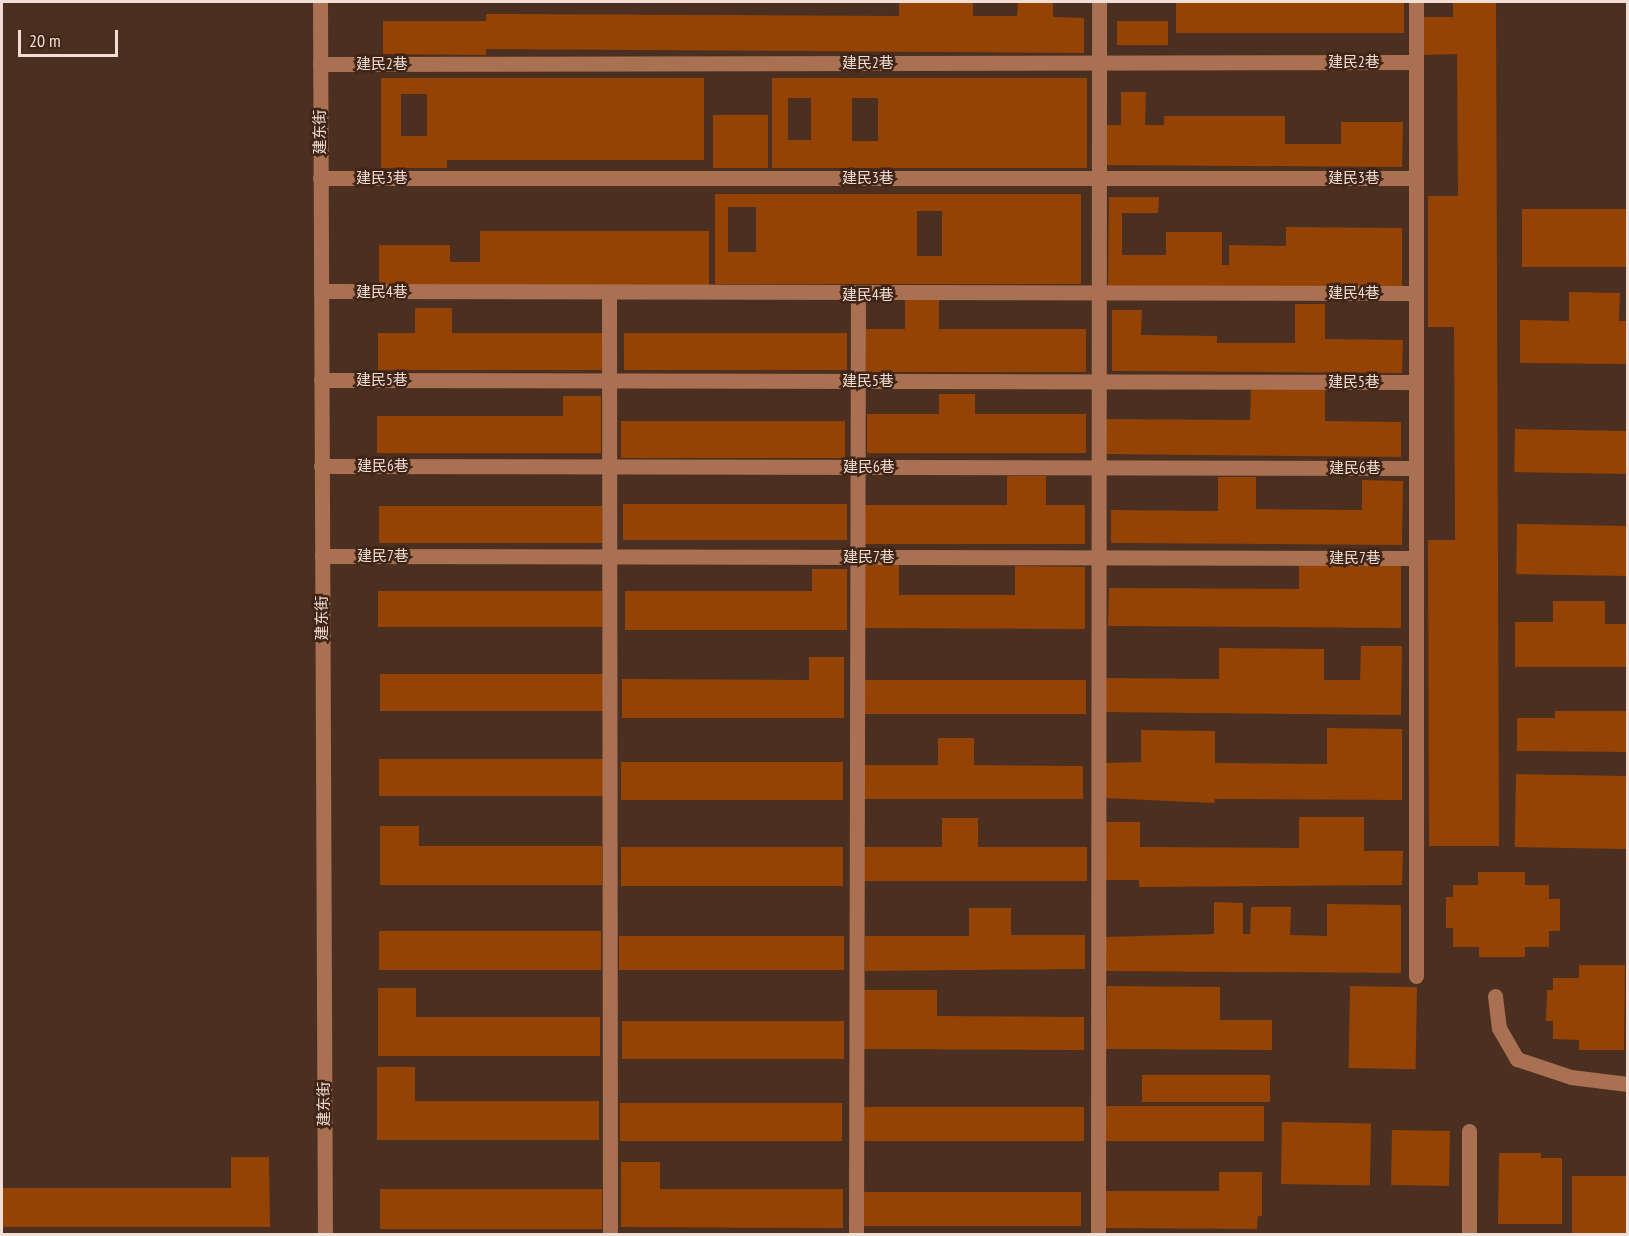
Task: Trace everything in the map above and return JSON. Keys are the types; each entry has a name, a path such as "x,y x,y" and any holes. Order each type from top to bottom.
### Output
{"street":[{"name":"建东街","path":"320,2 325,1234"},
{"path":"1098,1234 1099,2"},
{"path":"1416,2 1416,976"},
{"name":"建民2巷","path":"320,64 1416,62"},
{"name":"建民3巷","path":"320,178 1416,178"},
{"name":"建民4巷","path":"321,291 858,295 1416,292"},
{"path":"609,294 610,1234"},
{"path":"856,1234 858,295"},
{"name":"建民5巷","path":"321,380 1416,382"},
{"name":"建民6巷","path":"321,466 1416,468"},
{"name":"建民7巷","path":"321,556 1416,558"},
{"path":"1495,996 1499,1028 1517,1059 1571,1077 1628,1084"},
{"path":"1469,1131 1469,1234"}],"building":[{"path":"899,2 973,2 973,16 1017,16 1018,2 1053,2 1053,17 1084,18 1084,53 486,49 486,55 383,54 383,21 486,21 486,14 899,16"},
{"path":"1176,2 1404,2 1404,33 1176,33"},
{"path":"1453,2 1496,2 1499,846 1429,846 1428,540 1455,540 1454,327 1428,327 1428,196 1458,196 1457,54 1421,55 1421,17 1453,17"},
{"path":"1117,21 1168,21 1168,45 1117,45"},
{"path":"381,78 704,78 704,160 447,160 447,168 381,168","holes":["401,94 427,94 427,136 401,136"]},
{"path":"772,78 1087,78 1087,168 772,168","holes":["788,98 811,98 811,140 788,140","852,98 878,98 878,141 852,141"]},
{"path":"1121,92 1146,92 1145,125 1164,125 1164,116 1285,116 1285,144 1341,144 1341,122 1403,122 1402,167 1104,165 1104,125 1121,125"},
{"path":"713,115 768,115 768,168 713,168"},
{"path":"715,194 1081,194 1081,284 715,284","holes":["728,207 756,207 756,252 728,252","917,211 942,211 942,256 917,256"]},
{"path":"1109,197 1159,197 1158,213 1122,213 1122,255 1166,255 1166,232 1222,232 1222,265 1229,265 1229,245 1286,246 1286,227 1402,228 1402,288 1108,286"},
{"path":"1522,209 1628,209 1628,267 1522,267"},
{"path":"480,231 709,231 709,286 379,286 379,245 450,245 450,262 480,262"},
{"path":"1569,292 1620,293 1619,321 1628,321 1628,364 1520,363 1520,320 1569,321"},
{"path":"905,300 939,300 939,329 1086,329 1086,372 866,372 866,329 905,329"},
{"path":"1295,304 1325,304 1325,339 1403,340 1402,373 1112,371 1112,310 1142,310 1141,335 1217,336 1217,343 1295,343"},
{"path":"415,308 452,308 452,333 602,333 602,370 378,370 378,333 415,333"},
{"path":"624,333 847,333 847,370 624,370"},
{"path":"1251,386 1325,387 1325,421 1401,422 1401,457 1105,454 1105,419 1250,420"},
{"path":"939,394 975,394 975,414 1086,414 1086,453 867,453 867,414 939,414"},
{"path":"563,396 601,396 601,453 377,453 377,416 563,416"},
{"path":"621,421 845,421 845,458 621,458"},
{"path":"1515,429 1628,431 1627,474 1514,472"},
{"path":"1007,476 1046,476 1046,505 1085,505 1085,544 861,544 861,505 1007,505"},
{"path":"1218,477 1256,477 1256,509 1362,510 1362,480 1403,481 1402,545 1111,543 1111,510 1218,511"},
{"path":"623,504 847,504 847,540 623,540"},
{"path":"379,506 602,506 602,543 379,543"},
{"path":"1517,524 1628,526 1627,576 1516,574"},
{"path":"1299,558 1401,559 1401,628 1108,626 1109,588 1299,589"},
{"path":"864,565 899,565 899,595 1015,595 1015,566 1085,567 1085,629 864,628"},
{"path":"812,569 847,569 847,630 625,630 625,591 812,591"},
{"path":"378,591 602,591 602,627 378,627"},
{"path":"1553,601 1605,601 1605,624 1628,624 1628,667 1515,667 1515,622 1553,622"},
{"path":"1361,646 1402,646 1401,715 1105,712 1105,678 1219,679 1219,648 1324,649 1324,680 1360,680"},
{"path":"809,657 844,657 844,718 622,718 622,679 809,680"},
{"path":"380,674 605,674 605,711 380,711"},
{"path":"862,680 1086,680 1086,714 862,714"},
{"path":"1555,711 1628,711 1628,752 1517,751 1517,718 1555,718"},
{"path":"1327,728 1402,729 1402,800 1215,799 1214,803 1104,798 1104,763 1141,762 1141,730 1215,731 1215,763 1327,764"},
{"path":"938,738 974,738 974,765 1083,766 1083,799 859,799 859,765 938,765"},
{"path":"379,759 603,759 603,796 379,796"},
{"path":"621,762 843,762 843,800 621,800"},
{"path":"1516,774 1628,776 1627,849 1515,847"},
{"path":"1299,817 1364,817 1364,851 1403,851 1402,885 1139,887 1139,880 1105,880 1105,822 1140,822 1140,847 1299,848"},
{"path":"942,818 978,818 978,847 1087,847 1087,881 864,881 864,847 942,847"},
{"path":"380,826 419,826 419,846 602,846 602,885 380,885"},
{"path":"621,847 843,847 843,886 621,886"},
{"path":"1478,872 1525,872 1525,885 1549,885 1549,899 1560,899 1560,931 1549,931 1549,947 1525,947 1525,957 1479,957 1479,947 1453,947 1453,928 1446,928 1446,897 1453,897 1453,885 1478,885"},
{"path":"1214,902 1243,903 1243,934 1250,934 1251,907 1291,907 1290,935 1327,936 1327,904 1401,905 1401,973 1104,971 1104,937 1214,934"},
{"path":"969,908 1011,908 1011,935 1085,935 1085,969 865,971 865,936 969,936"},
{"path":"379,931 601,931 601,970 379,970"},
{"path":"619,936 844,936 844,970 619,970"},
{"path":"1579,965 1625,965 1624,1050 1579,1050 1579,1040 1553,1039 1553,1021 1546,1021 1547,990 1553,990 1553,978 1579,978"},
{"path":"1107,986 1220,987 1220,1020 1272,1020 1272,1050 1106,1049"},
{"path":"1350,986 1417,987 1416,1069 1349,1068"},
{"path":"378,988 416,988 416,1017 600,1017 600,1056 378,1056"},
{"path":"861,990 937,990 937,1016 1084,1017 1084,1050 861,1049"},
{"path":"622,1021 844,1021 844,1059 622,1059"},
{"path":"377,1067 415,1067 415,1101 599,1101 599,1140 377,1140"},
{"path":"1142,1075 1270,1075 1270,1102 1142,1102"},
{"path":"620,1103 842,1103 842,1141 620,1141"},
{"path":"1105,1106 1264,1106 1264,1141 1105,1141"},
{"path":"861,1107 1084,1107 1084,1141 861,1141"},
{"path":"1282,1122 1371,1124 1370,1186 1281,1184"},
{"path":"1392,1130 1450,1131 1449,1186 1391,1185"},
{"path":"1499,1153 1541,1153 1541,1158 1562,1158 1562,1224 1498,1224"},
{"path":"231,1157 269,1157 270,1227 2,1227 2,1188 231,1188"},
{"path":"621,1162 660,1162 660,1189 843,1189 843,1228 621,1227"},
{"path":"1219,1172 1262,1172 1262,1216 1258,1216 1257,1229 1101,1228 1102,1191 1219,1191"},
{"path":"1572,1176 1628,1176 1628,1234 1572,1234"},
{"path":"380,1189 602,1189 602,1229 380,1229"},
{"path":"857,1192 1081,1192 1081,1226 857,1226"}]}
